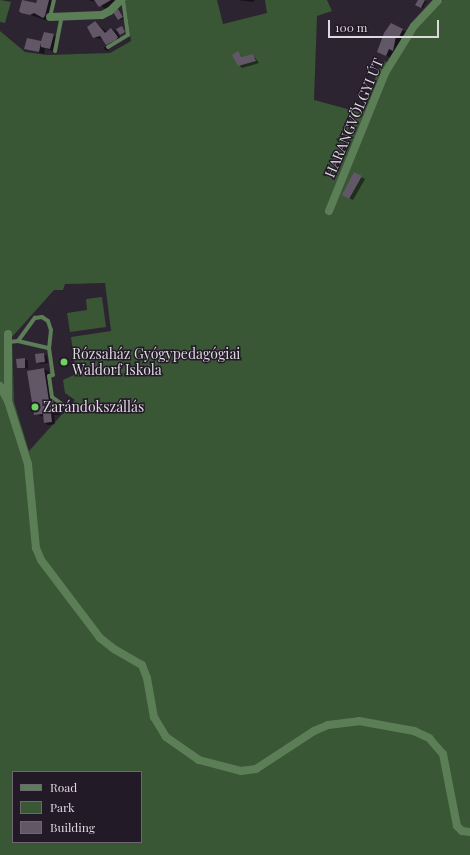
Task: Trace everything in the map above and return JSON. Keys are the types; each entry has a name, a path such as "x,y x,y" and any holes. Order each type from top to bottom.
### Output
{"street":[{"path":"50,17 102,14 110,11 122,0"},
{"name":"HARANGVÖLGYI ÚT","path":"328,211 385,73 414,26 438,0"},
{"path":"8,401 12,339"},
{"path":"0,386 8,401 28,464 36,548 41,560 100,638 114,649 142,665 148,678 154,717 166,737 199,760 245,771 260,766 314,730 328,725 359,721 414,731 429,738 443,754 456,826 462,831 470,832"}],"lane":[{"path":"50,17 54,0"},
{"path":"108,47 128,35 122,0"},
{"path":"55,51 62,16"},
{"path":"12,339 35,318 42,317 48,321 51,330 49,348 53,375 49,376 52,397 66,407"},
{"path":"12,339 49,348"}],"green space":[{"path":"0,0 11,2 5,23 0,22"},
{"path":"125,0 217,0 223,24 267,13 265,0 327,0 332,11 317,16 314,100 362,113 382,61 394,63 419,26 443,0 470,0 470,855 0,855 0,31 25,52 47,55 110,53 131,41","holes":["105,283 111,331 71,337 76,374 63,380 65,393 75,400 29,451 14,402 12,337 54,290 63,290 65,284"]},
{"path":"102,297 106,327 70,332 67,313 87,310 86,299"}],"building":[{"path":"22,0 36,3 37,0 49,0 45,16 43,18 34,13 30,15 21,13 19,11"},
{"path":"94,0 111,0 99,7"},
{"path":"418,0 425,0 421,8 415,5"},
{"path":"118,9 123,17 118,20 113,12"},
{"path":"95,21 105,33 111,28 118,37 116,40 106,45 100,36 93,38 87,27"},
{"path":"391,23 403,29 399,37 396,36 393,51 389,49 386,56 377,52 384,33"},
{"path":"122,26 125,32 120,35 116,29"},
{"path":"44,32 54,34 50,49 41,47 41,43 39,52 24,49 27,38 41,41"},
{"path":"238,51 242,57 253,54 256,61 238,66 232,55"},
{"path":"354,172 362,176 349,199 342,195"},
{"path":"44,353 45,362 36,363 35,354"},
{"path":"25,358 25,368 17,368 16,359"},
{"path":"44,368 49,401 53,400 55,412 51,413 52,422 44,423 43,414 34,415 27,371"}],"place":[{"name":"Rózsaház Gyógypedagógiai Waldorf Iskola","path":"64,362"},
{"name":"Zarándokszállás","path":"35,407"}]}
